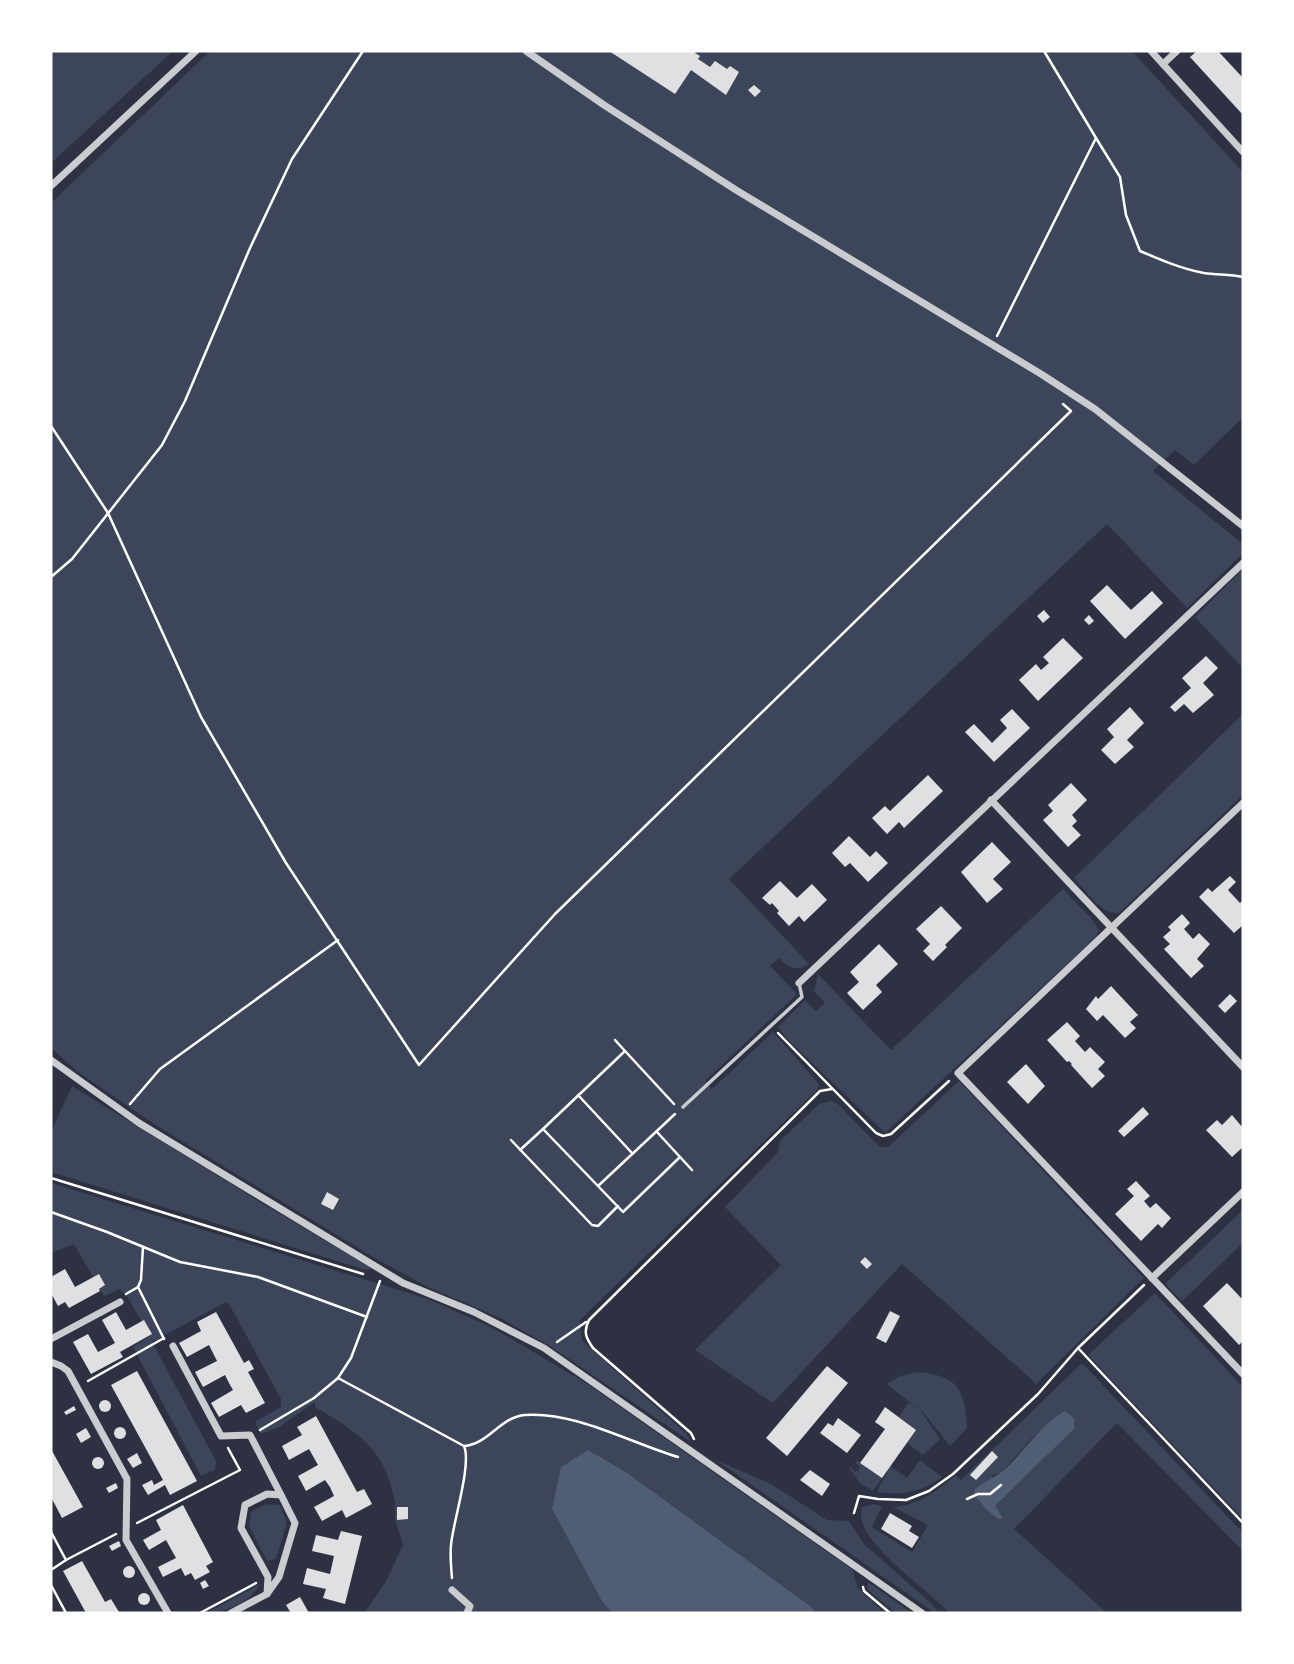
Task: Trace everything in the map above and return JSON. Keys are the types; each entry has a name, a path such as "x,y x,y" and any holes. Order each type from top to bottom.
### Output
{"street":[{"path":"51,186 196,51"},
{"path":"526,51 736,190 1095,409 1243,526"},
{"path":"1151,51 1243,152"},
{"path":"1163,64 1177,51"},
{"path":"799,983 1243,563"},
{"path":"992,800 1243,1067"},
{"path":"1243,803 958,1073 1243,1374"},
{"path":"51,1060 123,1112 403,1283 474,1312 544,1348 922,1613"},
{"path":"1152,1279 1243,1192"},
{"path":"51,1339 120,1302"},
{"path":"173,1346 221,1436 250,1436 295,1524 279,1577 267,1594 230,1613"},
{"path":"51,1362 68,1371 127,1479 127,1540 168,1613"},
{"path":"267,1594 268,1577 242,1528 245,1505 267,1494 281,1495"},
{"path":"452,1590 470,1606 467,1613"}],"lane":[{"path":"683,1107 802,997 799,983"}],"path":[{"path":"51,578 72,559 162,445 185,401 255,237 292,159 363,51"},
{"path":"1044,51 1119,177 1126,215 1140,251 1193,270 1243,277"},
{"path":"993,345 1096,138"},
{"path":"51,426 108,513 201,717 286,863 419,1065 555,914 1071,411 1062,403"},
{"path":"123,1112 160,1069 338,940"},
{"path":"771,1026 873,1130 883,1136 891,1134 958,1073"},
{"path":"598,1186 680,1110 615,1040"},
{"path":"520,1150 625,1051"},
{"path":"544,1348 589,1320 820,1091 832,1089"},
{"path":"578,1096 632,1153"},
{"path":"542,1129 623,1212 680,1157"},
{"path":"657,1132 692,1170"},
{"path":"511,1140 592,1225 597,1226 618,1206"},
{"path":"51,1178 371,1276"},
{"path":"51,1212 180,1262 258,1278 367,1317"},
{"path":"143,1247 141,1280 138,1287 164,1338 173,1346"},
{"path":"854,1513 859,1496 906,1500 929,1491 953,1474 1038,1394 1078,1348 1152,1279"},
{"path":"250,1436 314,1398 338,1378 351,1358 378,1285"},
{"path":"338,1378 464,1446 477,1445 503,1423 524,1415 576,1420 683,1458 701,1458 701,1450 691,1433 593,1348 586,1338 585,1328 589,1320"},
{"path":"76,1387 164,1338"},
{"path":"1078,1348 1243,1523"},
{"path":"51,1570 240,1470 221,1436"},
{"path":"452,1590 450,1547 464,1470 464,1446"},
{"path":"967,1499 978,1494 990,1494 1001,1485"},
{"path":"51,1532 66,1560"},
{"path":"200,1613 268,1577"},
{"path":"51,1585 66,1613"}],"shaded area":[{"path":"51,51 173,51 51,163"},
{"path":"210,51 1132,51 1243,172 1243,417 1194,465 1175,450 1153,471 1243,544 1242,554 1187,608 1107,524 729,879 809,964 793,968 779,958 770,966 797,994 705,1081 712,1089 773,1032 819,1084 817,1090 580,1320 582,1341 686,1433 691,1442 550,1346 500,1318 428,1287 378,1260 154,1124 78,1072 51,1048 51,203"},
{"path":"1243,569 1243,668 1195,617"},
{"path":"1243,714 1243,795 1119,913 1112,913 1100,906 1074,878"},
{"path":"1063,889 1091,918 1099,930 1096,937 885,1133 787,1039 778,1027 805,1000 816,1011 825,1003 814,991 818,974 891,1050"},
{"path":"959,1081 1144,1278 1035,1385 902,1264 773,1403 695,1350 781,1265 725,1207 778,1152 780,1141 819,1104 831,1101 838,1104 880,1147 888,1147"},
{"path":"72,1086 372,1268 366,1270 51,1172 51,1132"},
{"path":"51,1183 428,1299 495,1329 589,1385 853,1570 857,1587 885,1613 813,1613 813,1608 626,1472 588,1450 603,1603 613,1613 364,1613 385,1583 403,1545 395,1519 395,1501 389,1481 375,1454 355,1433 315,1407 315,1402 279,1427 261,1434 255,1422 281,1407 281,1399 229,1304 224,1303 152,1342 216,1461 215,1470 201,1476 133,1347 150,1336 128,1298 120,1289 104,1296 74,1244 51,1253"},
{"path":"1243,1210 1243,1243 1182,1301 1165,1284"},
{"path":"1155,1293 1243,1387 1243,1519 1088,1355"},
{"path":"1082,1363 1243,1533 1243,1551 1117,1423 1014,1529 1107,1613 949,1613 879,1549 862,1520 862,1507 873,1504 882,1506 872,1527 912,1552 928,1525 893,1507 919,1500 956,1475 961,1480","holes":["1065,1411 1074,1418 1074,1429 995,1506 992,1476 1002,1472 1032,1438"]},
{"path":"917,1372 950,1381 957,1386 961,1394 967,1428 950,1446 923,1412 886,1384 900,1376"},
{"path":"909,1402 921,1411 940,1439 923,1455 907,1443 916,1430 899,1417"},
{"path":"1065,1411 1074,1418 1074,1429 995,1506 1003,1518 998,1519 974,1494 975,1489 1004,1470 1040,1431"},
{"path":"588,1450 626,1472 813,1608 813,1613 613,1613 603,1603 552,1509 561,1467"},
{"path":"716,1460 771,1484 827,1520 849,1521 864,1544 939,1613 935,1613"},
{"path":"857,1460 882,1478 873,1491 860,1483 849,1468 858,1471 860,1467 855,1463"},
{"path":"920,1460 942,1477 911,1492 877,1492 890,1466 907,1478"},
{"path":"266,1504 280,1505 287,1523 276,1559 267,1561 249,1526 251,1512"},
{"path":"868,1582 912,1613 895,1613 867,1589"},
{"path":"260,1584 250,1596 237,1605 206,1613"}],"building":[{"path":"609,51 696,51 700,56 698,59 710,67 715,61 727,69 730,66 739,72 726,95 691,70 675,94"},
{"path":"1197,51 1218,51 1243,78 1243,115 1190,57"},
{"path":"754,85 761,91 755,97 748,90"},
{"path":"1107,585 1131,610 1152,591 1163,603 1125,639 1090,601"},
{"path":"1044,610 1050,617 1043,623 1037,616"},
{"path":"1089,615 1094,621 1089,625 1084,620"},
{"path":"1063,638 1083,658 1038,701 1019,680 1036,664 1041,670 1049,663 1043,657"},
{"path":"1206,656 1218,668 1203,683 1214,695 1193,713 1184,704 1175,712 1170,707 1191,688 1182,678"},
{"path":"1130,707 1144,723 1127,740 1134,747 1115,764 1101,750 1114,737 1107,729"},
{"path":"1012,709 1030,728 994,762 965,732 974,724 992,743 1007,728 1000,720"},
{"path":"928,775 943,791 904,828 899,822 887,834 872,818 885,806 890,811"},
{"path":"1071,783 1087,800 1072,815 1077,821 1072,826 1081,835 1068,847 1043,820 1053,811 1048,805"},
{"path":"849,836 870,857 876,851 888,863 868,882 850,863 845,867 832,853"},
{"path":"992,842 1011,862 993,879 1003,889 987,903 961,872"},
{"path":"1230,876 1236,882 1228,890 1240,903 1243,900 1243,925 1234,933 1199,897 1208,888 1212,892"},
{"path":"780,881 797,898 812,884 827,900 804,922 799,916 789,926 772,903 770,905 762,898"},
{"path":"941,906 962,928 933,961 923,951 930,944 916,929"},
{"path":"1182,914 1190,923 1184,929 1193,939 1199,933 1210,944 1197,959 1204,966 1191,978 1164,949 1170,944 1163,937 1171,930 1168,927"},
{"path":"879,944 898,964 876,985 882,992 863,1010 847,993 859,982 850,972"},
{"path":"1111,986 1138,1015 1130,1022 1136,1028 1125,1038 1103,1015 1097,1021 1086,1009 1096,996 1098,999"},
{"path":"1230,994 1237,1001 1225,1013 1218,1006"},
{"path":"1067,1022 1080,1036 1075,1041 1085,1052 1090,1047 1105,1062 1098,1069 1105,1076 1092,1088 1047,1040"},
{"path":"1026,1064 1045,1086 1028,1104 1007,1082"},
{"path":"1143,1107 1149,1114 1124,1137 1118,1131"},
{"path":"1232,1115 1243,1128 1243,1147 1232,1157 1206,1130 1217,1120 1222,1125"},
{"path":"1136,1181 1150,1196 1144,1201 1150,1208 1156,1203 1171,1218 1162,1228 1158,1224 1141,1241 1115,1214 1134,1196 1127,1189"},
{"path":"327,1192 339,1199 333,1210 321,1204"},
{"path":"865,1257 872,1264 867,1269 860,1262"},
{"path":"65,1269 75,1287 99,1274 105,1285 100,1291 69,1308 65,1302 58,1306 51,1293 51,1277"},
{"path":"1227,1283 1243,1300 1243,1341 1239,1345 1203,1306"},
{"path":"890,1311 900,1316 886,1343 876,1338"},
{"path":"116,1312 126,1330 144,1320 152,1334 120,1352 123,1357 91,1374 73,1342 88,1334 98,1352 115,1343 102,1320"},
{"path":"216,1312 244,1363 249,1360 254,1369 248,1372 265,1403 246,1413 241,1405 219,1417 211,1403 233,1390 225,1375 203,1387 195,1372 217,1361 209,1345 187,1357 179,1343 201,1331 197,1322"},
{"path":"827,1366 848,1383 787,1456 766,1438"},
{"path":"137,1371 197,1481 170,1495 165,1485 148,1495 142,1485 152,1480 154,1485 163,1480 111,1385"},
{"path":"105,1400 111,1406 105,1412 99,1406"},
{"path":"74,1406 76,1410 66,1415 64,1412"},
{"path":"885,1407 916,1430 882,1478 860,1463 885,1429 875,1422"},
{"path":"316,1416 357,1492 364,1489 372,1504 346,1518 342,1510 322,1521 314,1507 334,1496 330,1487 325,1480 306,1491 298,1476 318,1465 309,1449 289,1460 282,1446 302,1435 297,1427"},
{"path":"838,1418 861,1435 847,1453 820,1433 828,1423 833,1426"},
{"path":"120,1427 126,1433 120,1439 114,1433"},
{"path":"86,1428 91,1437 81,1443 76,1434"},
{"path":"51,1449 83,1507 62,1518 51,1497"},
{"path":"992,1451 998,1457 976,1480 970,1475"},
{"path":"137,1453 142,1463 133,1468 127,1459"},
{"path":"98,1457 104,1463 98,1469 92,1463"},
{"path":"810,1470 830,1484 822,1496 800,1480"},
{"path":"116,1483 118,1488 109,1493 106,1488"},
{"path":"183,1505 213,1562 206,1566 210,1572 195,1580 191,1573 185,1576 181,1568 163,1577 158,1567 176,1558 166,1540 149,1550 143,1540 161,1530 156,1520"},
{"path":"397,1507 408,1507 408,1519 397,1520"},
{"path":"890,1513 912,1526 909,1531 919,1537 912,1548 881,1529"},
{"path":"341,1531 362,1536 345,1604 323,1598 326,1589 303,1584 307,1568 330,1574 334,1556 312,1551 316,1535 338,1540"},
{"path":"119,1541 121,1546 112,1551 109,1546"},
{"path":"82,1561 105,1602 111,1599 119,1612 86,1613 63,1571"},
{"path":"129,1566 135,1572 129,1578 123,1572"},
{"path":"205,1580 209,1586 203,1589 200,1583"},
{"path":"144,1593 150,1599 144,1605 138,1599"},
{"path":"300,1597 309,1613 291,1613 286,1605"}]}
